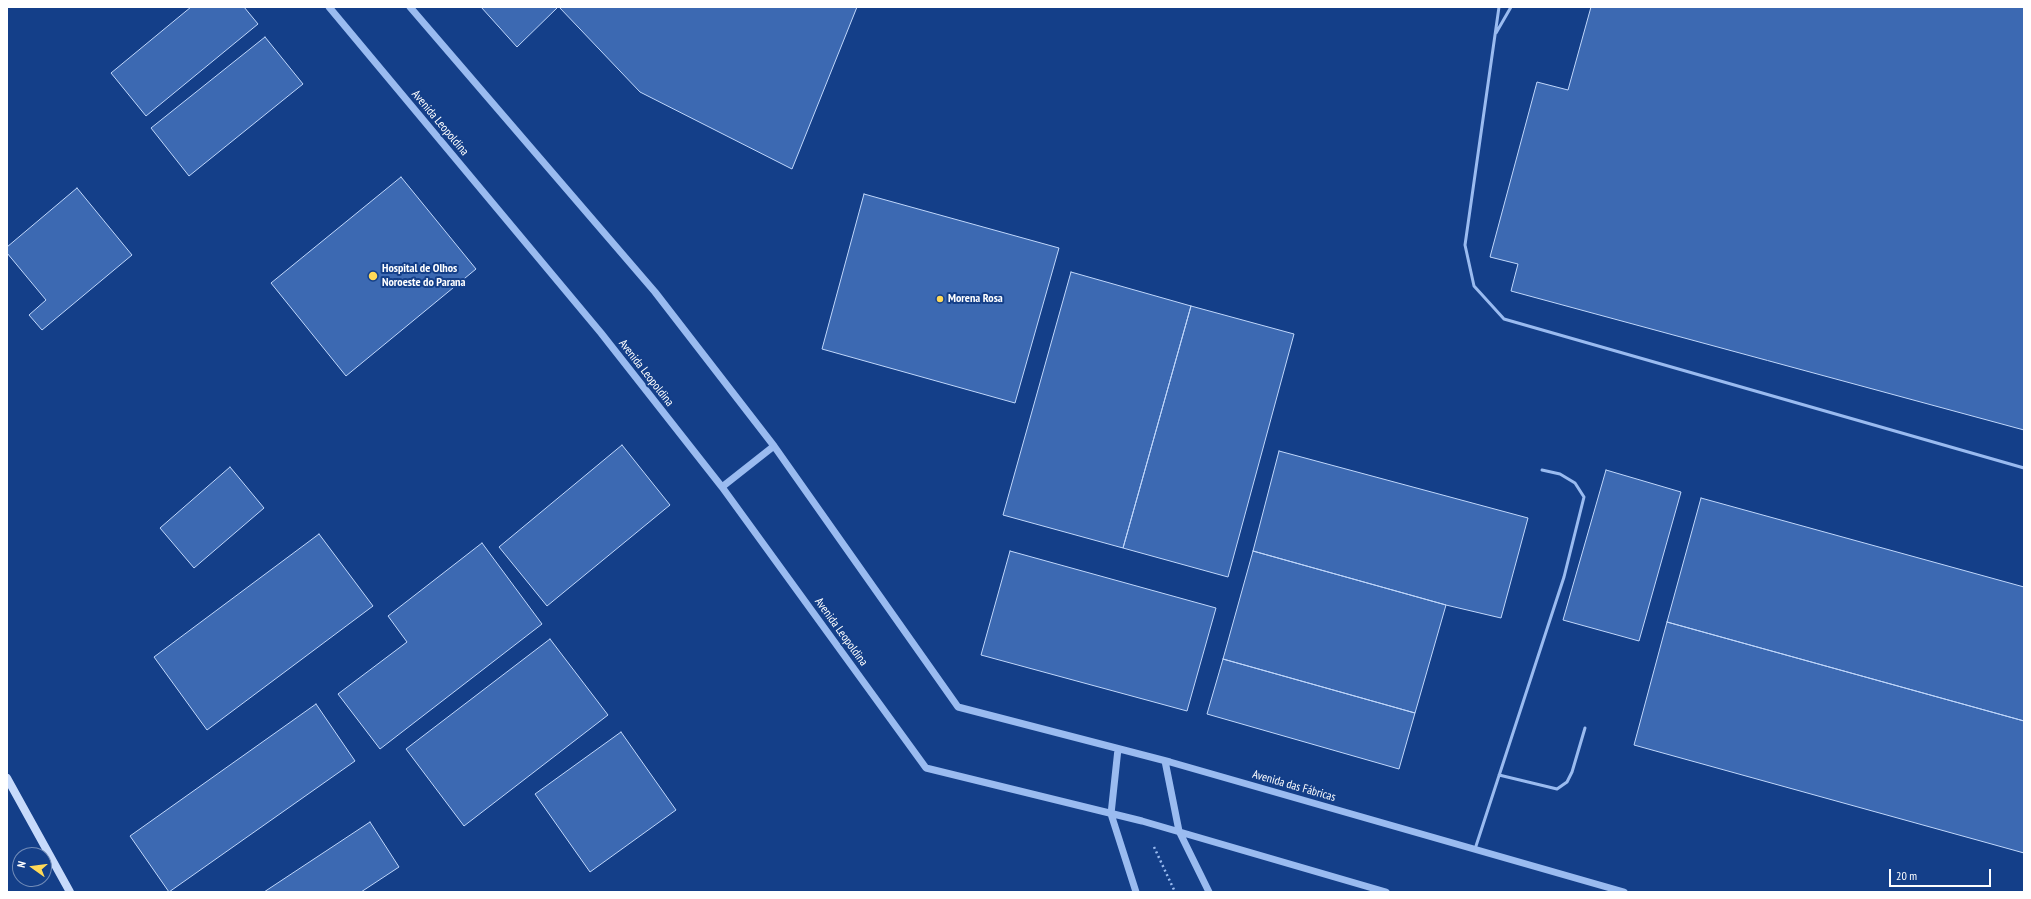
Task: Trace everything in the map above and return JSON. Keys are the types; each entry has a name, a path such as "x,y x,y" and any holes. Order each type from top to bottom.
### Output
{"main road":[{"path":"7,778 70,892"}],"street":[{"name":"Avenida Leopoldina","path":"329,7 601,333 722,487 926,768 1111,814"},
{"path":"410,7 655,292 774,446 722,487"},
{"name":"Avenida das Fábricas","path":"774,446 958,707 1165,761 1624,892"},
{"path":"1118,749 1111,814 1136,892"},
{"path":"1165,761 1180,831 1209,892"},
{"path":"1111,814 1180,831 1386,892"}],"lane":[{"path":"1499,7 1465,245 1474,286 1504,318 2024,468"},
{"path":"1495,34 1511,7"},
{"path":"1475,849 1564,577 1584,496 1576,483 1560,474 1542,470"},
{"path":"1499,775 1557,789 1567,782 1572,772 1585,728"}],"path":[{"path":"1142,821 1175,892"}],"building":[{"path":"191,7 244,7 258,24 146,116 111,73"},
{"path":"481,7 558,7 517,47"},
{"path":"559,7 857,7 792,169 640,92"},
{"path":"1591,7 2024,7 2024,430 1511,291 1518,264 1490,257 1537,82 1568,90"},
{"path":"265,37 303,84 189,176 151,128"},
{"name":"Hospital de Olhos Noroeste do Parana","path":"401,177 476,269 346,376 271,283"},
{"path":"77,188 132,255 42,330 29,315 46,300 7,253 7,247"},
{"name":"Morena Rosa","path":"864,194 1059,248 1015,403 822,349"},
{"path":"1071,272 1191,306 1123,548 1003,515"},
{"path":"1191,306 1294,334 1228,577 1123,548"},
{"path":"622,445 670,505 547,606 499,547"},
{"path":"1279,451 1528,518 1501,618 1446,605 1253,551"},
{"path":"230,467 264,508 194,568 160,528"},
{"path":"1606,470 1681,492 1639,641 1563,620"},
{"path":"1701,498 2024,587 2024,721 1667,622"},
{"path":"319,534 373,606 207,730 154,657"},
{"path":"482,543 542,624 380,749 338,694 407,642 388,616"},
{"path":"1010,551 1216,608 1187,711 981,655"},
{"path":"1253,551 1446,605 1415,713 1223,659"},
{"path":"1667,622 2024,721 2024,853 1634,745"},
{"path":"550,639 608,715 464,826 406,749"},
{"path":"1223,659 1415,713 1399,769 1207,714"},
{"path":"316,704 355,761 169,892 130,836"},
{"path":"621,732 676,810 590,872 535,794"},
{"path":"370,822 399,867 361,892 264,892"}],"place":[{"name":"Hospital de Olhos Noroeste do Parana","path":"373,276"},
{"name":"Morena Rosa","path":"940,299"}]}
